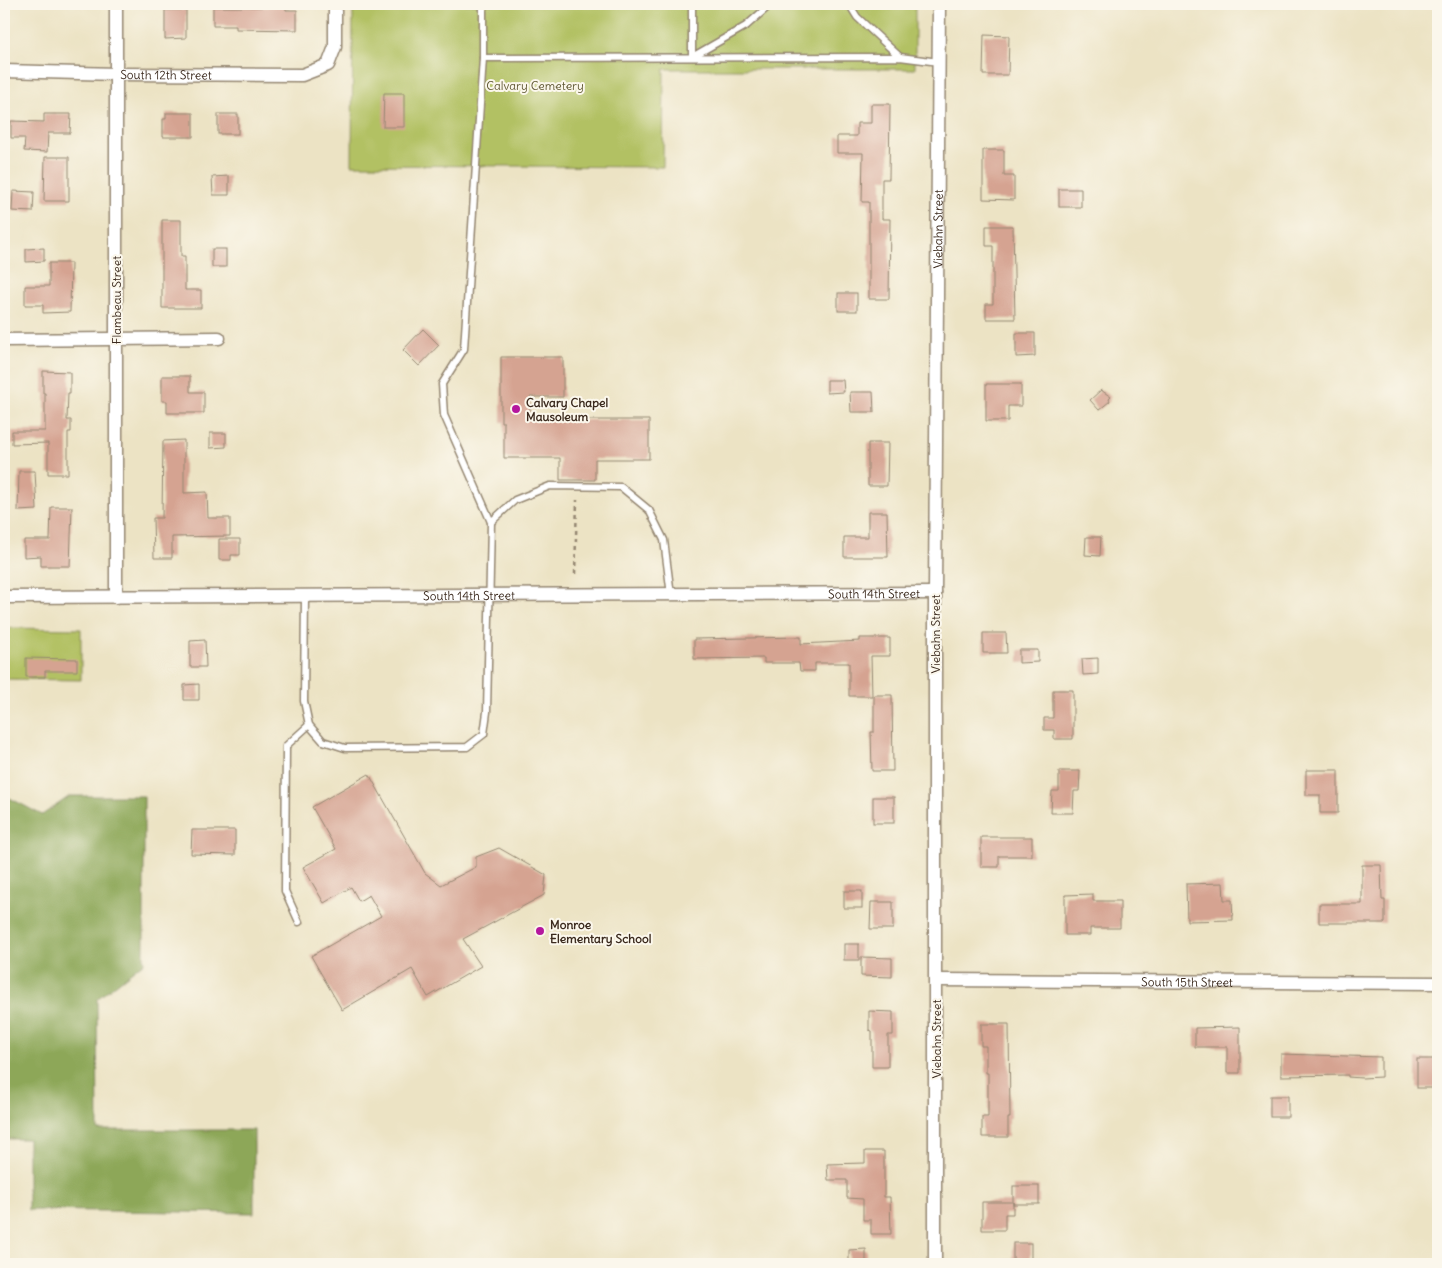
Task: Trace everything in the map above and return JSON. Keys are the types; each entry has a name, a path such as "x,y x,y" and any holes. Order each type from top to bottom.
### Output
{"street":[{"name":"Flambeau Street","path":"116,4 116,597"},
{"name":"South 12th Street","path":"4,71 302,75 328,64 335,47 335,4"},
{"name":"Viebahn Street","path":"935,1264 939,4"},
{"path":"4,340 219,338"},
{"name":"South 14th Street","path":"4,597 936,593"},
{"name":"South 15th Street","path":"936,980 1438,983"}],"lane":[{"path":"305,596 304,701 309,725 323,740 345,748 467,747 484,734 487,712 491,522 444,415 442,384 464,349 483,58 483,4"},
{"path":"692,4 692,57"},
{"path":"692,57 746,26 771,4"},
{"path":"849,4 856,17 900,57"},
{"path":"483,58 900,57 939,62"},
{"path":"491,522 515,500 550,486 621,487 649,510 664,540 671,595"},
{"path":"299,922 285,891 286,746 309,725"}],"path":[{"path":"575,574 576,500"}],"green space":[{"name":"Calvary Cemetery","path":"353,4 915,4 915,69 664,69 663,167 352,165"},
{"path":"4,628 81,629 81,680 4,679"},
{"path":"4,795 42,815 70,796 144,796 144,962 97,999 98,1130 254,1130 254,1213 28,1210 28,1139 4,1139"}],"building":[{"path":"268,4 285,4 286,10 297,10 297,30 236,29 236,26 213,26 213,7 268,7"},
{"path":"165,10 186,10 186,38 165,39"},
{"path":"984,35 1009,36 1008,75 983,75"},
{"path":"384,93 404,93 404,127 383,127"},
{"path":"871,104 890,104 889,179 882,179 882,219 890,219 889,299 869,299 869,202 862,202 863,153 837,153 837,136 857,136 857,123 871,123"},
{"path":"166,113 193,113 193,137 163,137 163,119 166,119"},
{"path":"44,114 71,114 70,133 48,133 47,152 24,151 25,138 11,138 11,121 44,122"},
{"path":"218,114 238,114 238,134 218,134"},
{"path":"983,150 1004,150 1004,176 1014,176 1014,200 983,199"},
{"path":"45,157 69,157 69,201 44,201"},
{"path":"229,176 229,195 213,195 212,177"},
{"path":"1059,189 1081,189 1081,207 1059,207"},
{"path":"13,191 34,192 33,212 12,211"},
{"path":"162,220 181,220 181,256 185,256 185,290 201,290 201,308 162,308"},
{"path":"986,226 1013,226 1015,319 986,319 986,304 993,304 993,246 986,246"},
{"path":"44,248 44,261 26,262 26,249"},
{"path":"212,249 226,249 226,267 212,267"},
{"path":"49,263 71,263 70,312 43,313 43,305 25,305 25,286 49,286"},
{"path":"838,293 857,293 857,311 838,311"},
{"path":"423,329 439,345 419,366 403,350"},
{"path":"1016,333 1035,333 1035,356 1016,357"},
{"name":"Calvary Chapel Mausoleum","path":"501,357 563,357 563,397 530,397 530,420 649,420 649,459 595,459 595,480 560,480 560,458 504,458 504,422 501,422"},
{"path":"43,371 70,372 67,420 71,420 71,432 68,432 68,474 48,474 48,443 12,444 12,431 45,431"},
{"path":"162,376 190,376 190,392 204,392 204,413 167,413 167,401 162,401"},
{"path":"827,380 843,380 844,392 827,393"},
{"path":"986,384 1021,384 1021,406 1008,406 1008,421 986,421"},
{"path":"1101,390 1111,397 1110,401 1099,410 1090,400"},
{"path":"850,392 873,392 874,412 851,412"},
{"path":"210,433 226,433 226,447 210,448"},
{"path":"184,440 184,493 207,492 208,518 230,518 230,536 172,537 172,558 154,558 153,518 162,518 163,441"},
{"path":"868,443 888,443 887,486 868,486"},
{"path":"19,471 35,471 37,510 18,511"},
{"path":"51,507 72,507 70,566 41,566 41,556 24,557 24,540 50,540"},
{"path":"868,512 887,512 888,557 844,557 844,537 868,537"},
{"path":"1086,537 1101,537 1100,556 1085,555"},
{"path":"219,539 240,539 240,555 231,555 231,560 219,560"},
{"path":"983,633 1006,633 1007,653 983,653"},
{"path":"801,637 801,644 860,641 860,638 890,638 890,656 871,656 872,696 849,696 849,663 815,663 815,671 800,671 799,663 764,663 764,658 694,659 694,639"},
{"path":"205,640 206,667 190,667 190,641"},
{"path":"1019,650 1038,650 1038,662 1019,663"},
{"path":"26,658 77,659 77,671 45,671 45,677 26,677"},
{"path":"1098,658 1098,674 1083,675 1082,659"},
{"path":"199,684 199,700 184,700 184,685"},
{"path":"1053,690 1073,690 1073,739 1054,739 1054,730 1044,730 1044,718 1053,718"},
{"path":"874,695 892,695 893,771 872,771 871,732 874,732"},
{"path":"1306,770 1338,770 1338,813 1320,813 1320,795 1306,795"},
{"path":"1059,771 1080,771 1079,791 1074,791 1073,813 1051,813 1052,791 1059,791"},
{"path":"369,774 425,873 441,885 476,867 476,857 499,848 546,875 544,895 463,939 481,966 428,997 412,969 342,1010 311,956 381,916 369,895 359,901 351,887 324,903 303,867 336,849 312,807"},
{"path":"873,797 894,797 894,823 873,823"},
{"path":"192,830 235,830 235,855 191,854"},
{"path":"981,837 1032,837 1032,856 999,856 999,867 981,867"},
{"path":"1362,865 1381,865 1382,900 1385,900 1385,923 1319,923 1319,904 1362,904"},
{"path":"1223,883 1224,900 1232,900 1233,920 1187,921 1186,884"},
{"path":"844,891 862,891 862,908 844,908"},
{"path":"1093,894 1093,901 1120,901 1120,928 1090,928 1090,935 1065,935 1065,895"},
{"path":"871,902 893,902 893,929 870,929"},
{"path":"844,944 859,944 859,960 844,960"},
{"path":"861,957 892,958 892,977 861,976"},
{"path":"869,1011 893,1012 893,1035 888,1035 888,1067 872,1067 872,1031 869,1030"},
{"path":"981,1024 1009,1024 1010,1118 1008,1118 1008,1137 982,1137 982,1117 988,1117 988,1073 986,1073 986,1046 981,1046"},
{"path":"1240,1027 1240,1073 1227,1073 1227,1047 1195,1047 1195,1028"},
{"path":"1281,1054 1381,1057 1381,1077 1362,1078 1348,1077 1348,1075 1281,1076"},
{"path":"1417,1059 1438,1059 1438,1088 1417,1088"},
{"path":"1270,1096 1288,1096 1288,1117 1270,1117"},
{"path":"865,1151 884,1151 884,1197 890,1197 891,1234 871,1234 871,1220 863,1220 863,1199 847,1198 847,1180 828,1180 827,1164 865,1163"},
{"path":"1013,1186 1039,1186 1039,1204 1013,1204"},
{"path":"982,1202 1013,1202 1013,1214 1005,1214 1005,1230 982,1230"},
{"path":"1013,1243 1031,1243 1031,1260 1013,1260"},
{"path":"866,1249 866,1264 849,1264 849,1250"}],"place":[{"name":"Calvary Chapel Mausoleum","path":"516,409"},
{"name":"Monroe Elementary School","path":"540,931"}]}
